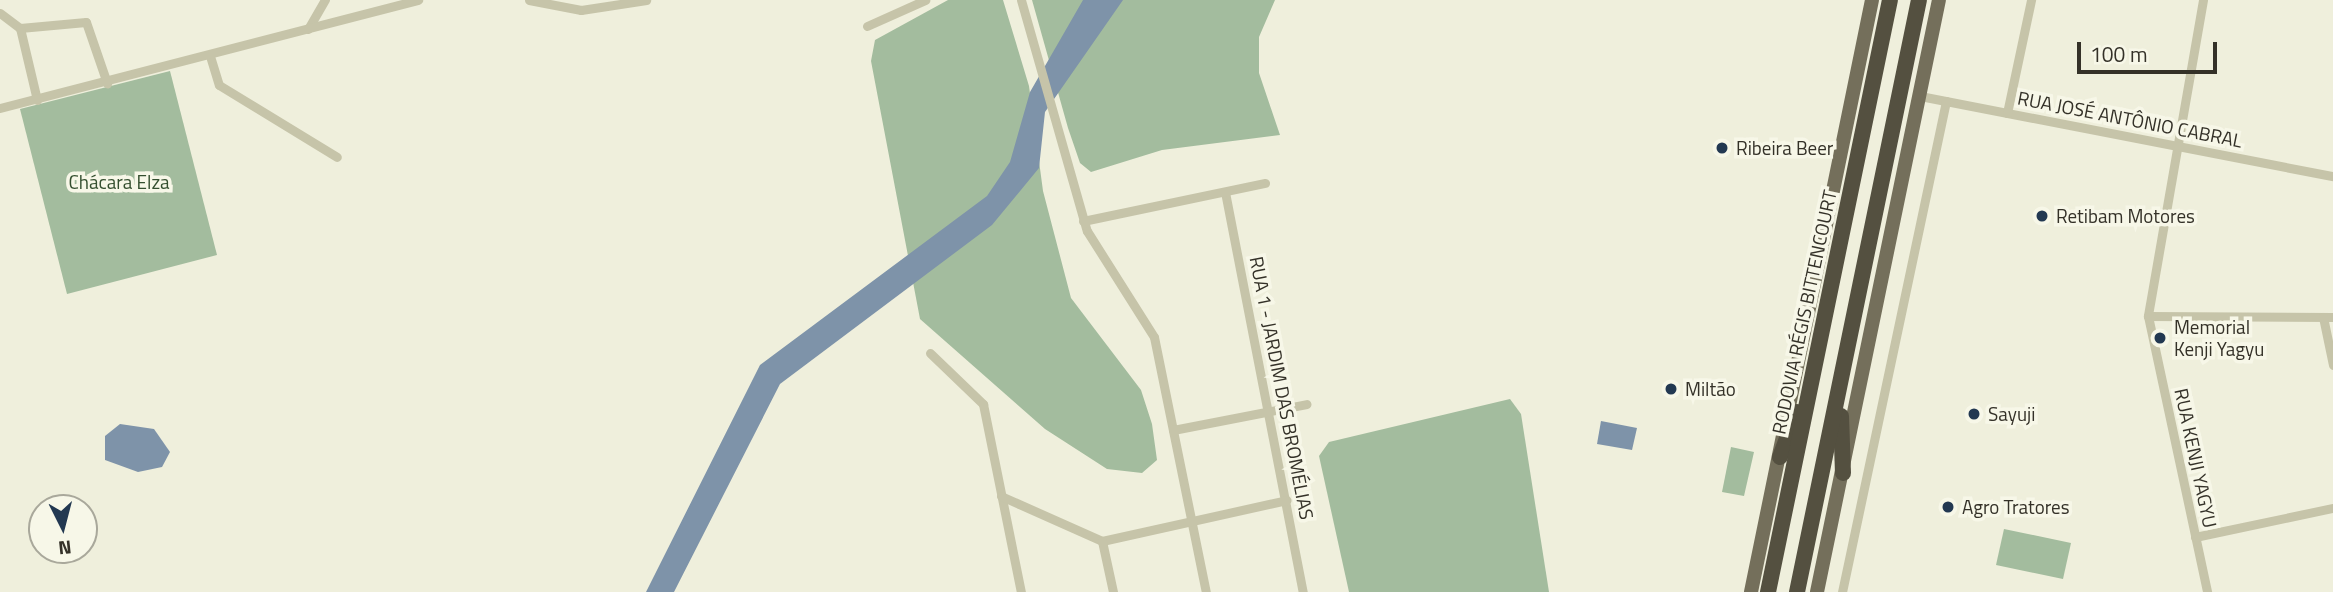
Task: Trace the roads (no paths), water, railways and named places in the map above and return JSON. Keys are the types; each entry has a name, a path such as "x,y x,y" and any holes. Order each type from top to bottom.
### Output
{"highway":[{"name":"RODOVIA RÉGIS BITTENCOURT","path":"1768,592 1890,0"},
{"path":"1797,592 1919,0"},
{"path":"1780,457 1815,363"},
{"path":"1840,391 1843,472"}],"main road":[{"path":"1817,592 1939,0"},
{"path":"1751,592 1872,1"}],"street":[{"path":"308,29 325,0"},
{"path":"0,108 209,57 418,0"},
{"path":"529,0 581,10 646,0"},
{"path":"867,26 925,0"},
{"path":"1021,0 1056,112 1083,221 1148,322 1206,592"},
{"path":"2007,113 2031,0"},
{"name":"RUA KENJI YAGYU","path":"2203,0 2148,316 2207,592"},
{"path":"0,13 20,28 37,100"},
{"path":"20,28 86,22 107,83"},
{"path":"209,57 219,85 337,157"},
{"name":"RUA JOSÉ ANTÔNIO CABRAL","path":"1920,96 2333,176"},
{"path":"1842,592 1946,101"},
{"path":"1083,221 1265,183"},
{"name":"RUA 1 - JARDIM DAS BROMÉLIAS","path":"1225,192 1303,592"},
{"path":"2148,316 2328,317 2333,365"},
{"path":"930,353 980,397 1021,592"},
{"path":"1173,430 1307,404"},
{"path":"1001,496 1102,541 1287,500"},
{"path":"2195,537 2333,508"},
{"path":"1102,541 1113,592"}],"water":[{"path":"1083,0 1123,0 1045,112 1039,168 992,225 780,384 674,592 646,592 760,365 987,196 1010,162 1030,92"},
{"path":"1601,421 1637,428 1632,450 1597,444"},
{"path":"120,424 154,429 170,452 162,467 138,472 105,460 105,436"}],"place":[{"name":"Ribeira Beer","path":"1722,148"},
{"name":"Retibam Motores","path":"2042,216"},
{"name":"Memorial Kenji Yagyu","path":"2160,338"},
{"name":"Miltão","path":"1671,389"},
{"name":"Sayuji","path":"1974,414"},
{"name":"Agro Tratores","path":"1948,507"}],"park label":[{"name":"Chácara Elza","path":"119,182"}]}
